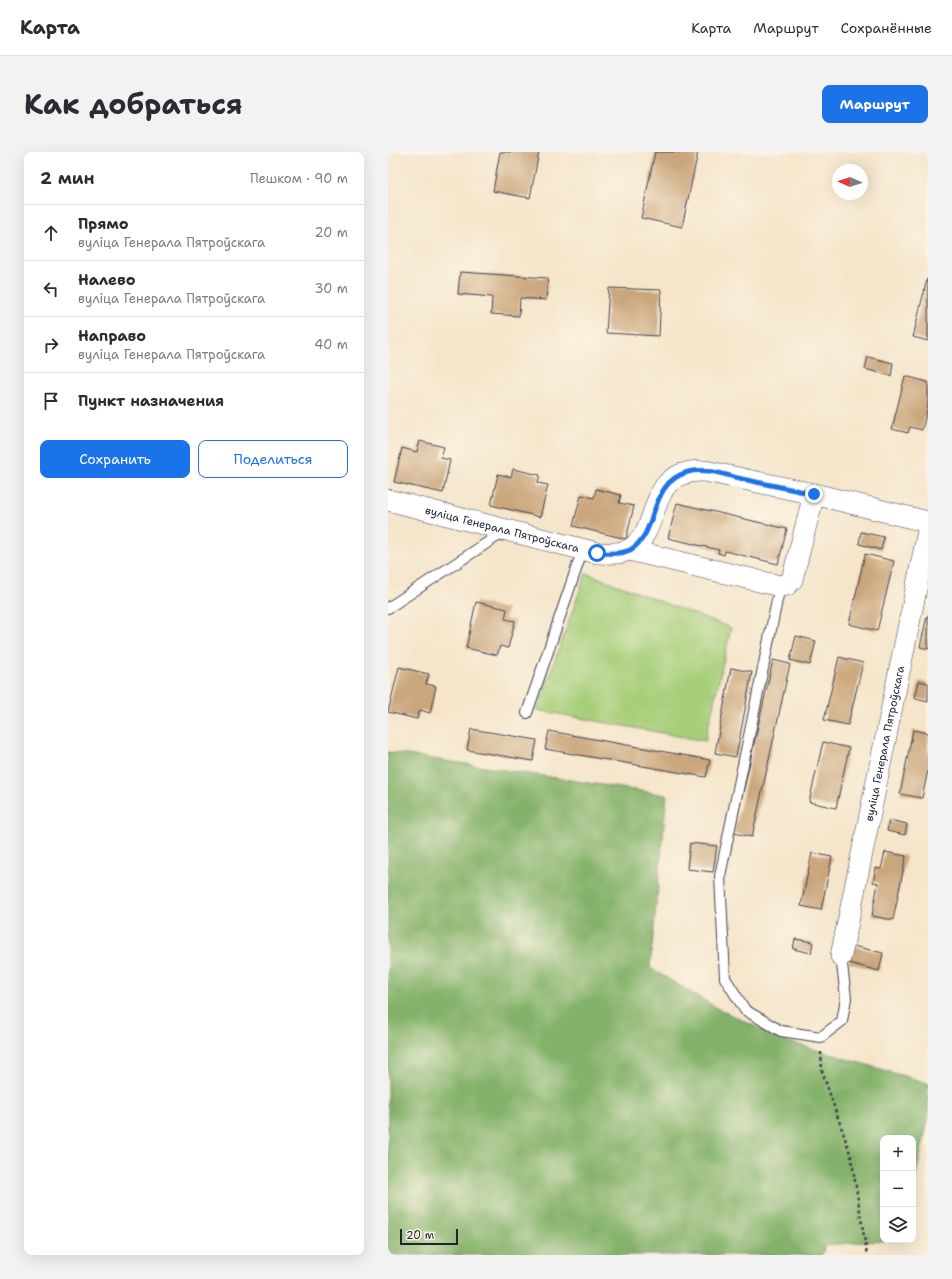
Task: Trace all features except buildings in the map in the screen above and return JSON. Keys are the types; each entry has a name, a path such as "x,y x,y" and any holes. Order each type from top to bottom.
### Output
{"street":[{"path":"629,550 639,542 646,531 662,491 669,483 687,472 705,471 814,494 928,522"},
{"path":"629,550 780,586 787,584 792,580 814,494"},
{"name":"вуліца Генерала Пятроўскага","path":"388,500 597,553 612,554 629,550"},
{"name":"вуліца Генерала Пятроўскага","path":"841,956 928,531"}],"lane":[{"path":"388,608 496,537 514,531"},
{"path":"527,713 583,549"},
{"path":"780,586 720,876 725,978 745,1010 781,1031 821,1037 842,1020 846,998 841,956"}],"path":[{"path":"821,1037 822,1071 851,1156 867,1255"}],"green space":[{"path":"586,573 731,628 705,741 537,710"},
{"path":"388,752 667,795 650,968 717,1008 783,1040 928,1083 928,1120 916,1176 916,1135 880,1135 880,1241 825,1245 822,1255 388,1255"}],"route":[{"path":"597,553 612,554 629,550 639,542 646,531 662,491 669,483 687,472 705,471 814,494"}]}
